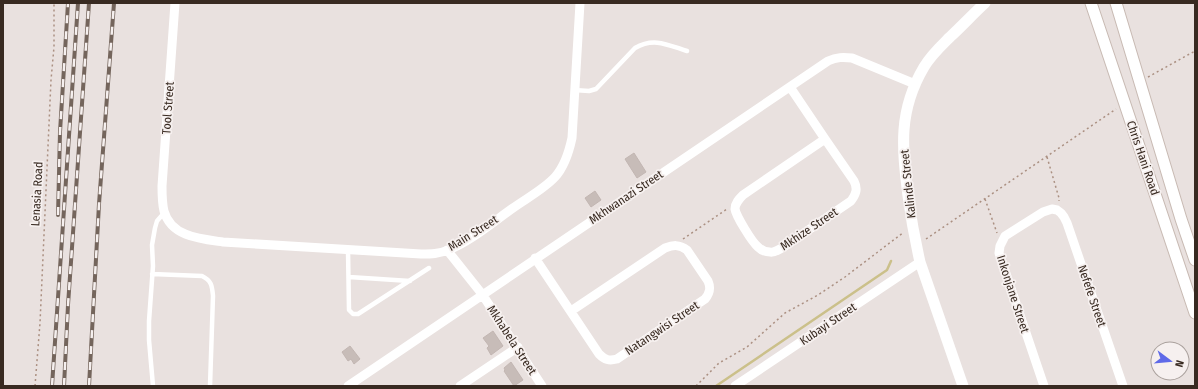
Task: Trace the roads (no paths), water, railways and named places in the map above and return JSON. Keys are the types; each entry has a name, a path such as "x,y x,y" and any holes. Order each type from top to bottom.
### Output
{"main road":[{"name":"Kalinde Street","path":"963,386 920,262 916,246 912,226 903,140 907,108 915,84 924,66 935,52 985,3"},
{"name":"Chris Hani Road","path":"1091,3 1195,312"},
{"name":"Chris Hani Road","path":"1116,3 1181,219 1195,260"}],"street":[{"name":"Tool Street","path":"164,213 162,186 175,3"},
{"name":"Main Street","path":"164,213 171,224 180,232 191,237 204,240 421,254 432,254 455,247 544,187 556,177 564,164 569,152 572,138 580,3"},
{"name":"Mkhwanazi Street","path":"348,386 828,61 835,58 844,57 860,60 915,84"},
{"name":"Mkhize Street","path":"790,87 854,181 856,192 851,201 782,248 770,252 764,251 755,244 738,217 735,208 736,203 743,195 825,139"},
{"name":"Inkonjane Street","path":"1044,386 999,253 1001,241 1010,232 1043,212 1052,209 1057,210"},
{"name":"Nefefe Street","path":"1057,210 1061,212 1067,224 1123,386"},
{"name":"Natangwisi Street","path":"535,258 599,354 606,359 612,360 705,299 710,291 710,286 687,250 680,246 672,245 665,248 571,311"},
{"name":"Mkhabela Street","path":"447,250 482,294 542,386"},
{"name":"Kubayi Street","path":"735,386 920,262"},
{"path":"460,386 518,348"}],"lane":[{"path":"574,90 589,91 596,89 635,48 642,44 655,42 686,51"},
{"path":"153,386 149,340 153,235 158,221 164,213"},
{"path":"348,250 350,310 353,314 358,314 430,268"},
{"path":"152,274 202,276 208,279 212,286 210,386"},
{"path":"349,277 410,281"}],"waterway":[{"path":"716,386 887,270 891,261"}],"railway":[{"path":"58,215 60,132 68,3"},
{"path":"52,386 78,3"},
{"path":"64,386 68,305 89,3"},
{"path":"89,386 99,204 114,3"}]}
